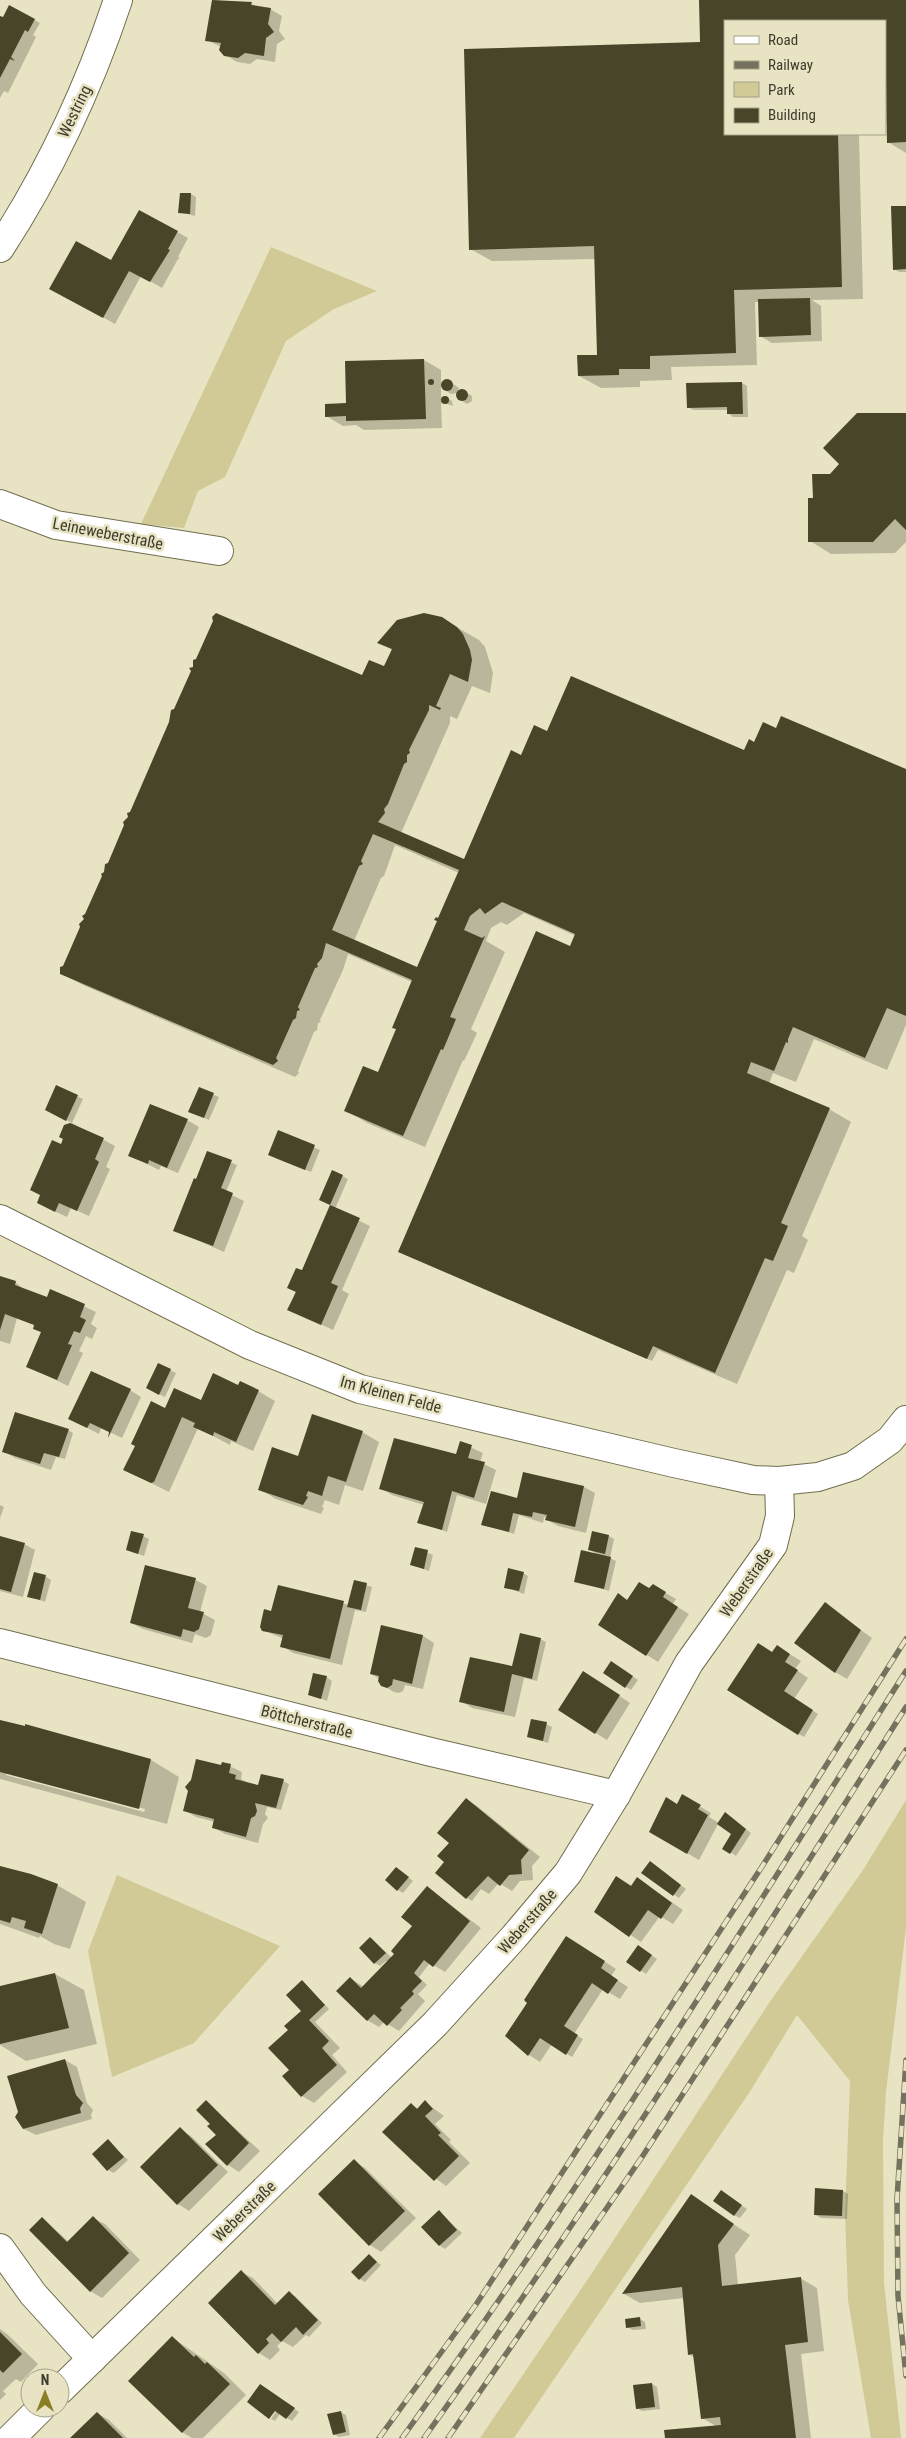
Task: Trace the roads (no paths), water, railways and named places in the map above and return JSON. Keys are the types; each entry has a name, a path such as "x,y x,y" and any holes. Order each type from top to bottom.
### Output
{"street":[{"name":"Westring","path":"0,265 20,217 78,104 101,50 118,0"},
{"name":"Westring","path":"0,248 20,217"},
{"name":"Leineweberstraße","path":"0,504 56,525 219,552"},
{"name":"Im Kleinen Felde","path":"0,1219 250,1345 360,1389 683,1465 753,1480 779,1481"},
{"path":"779,1481 818,1477 853,1466 890,1440 906,1420"},
{"name":"Weberstraße","path":"70,2380 435,2024 514,1937 568,1873 616,1795 689,1663 772,1545 780,1516 779,1481"},
{"name":"Böttcherstraße","path":"0,1643 421,1750 616,1795"},
{"path":"0,2248 32,2294 92,2359"},
{"path":"10,2438 31,2418"}],"railway":[{"path":"379,2438 477,2303 763,1865 906,1639"},
{"path":"402,2438 533,2250 597,2154 722,1962 906,1671"},
{"path":"424,2438 610,2168 730,1984 906,1707"},
{"path":"448,2438 642,2157 906,1750"},
{"path":"906,2060 897,2199 898,2296 906,2376"}]}
